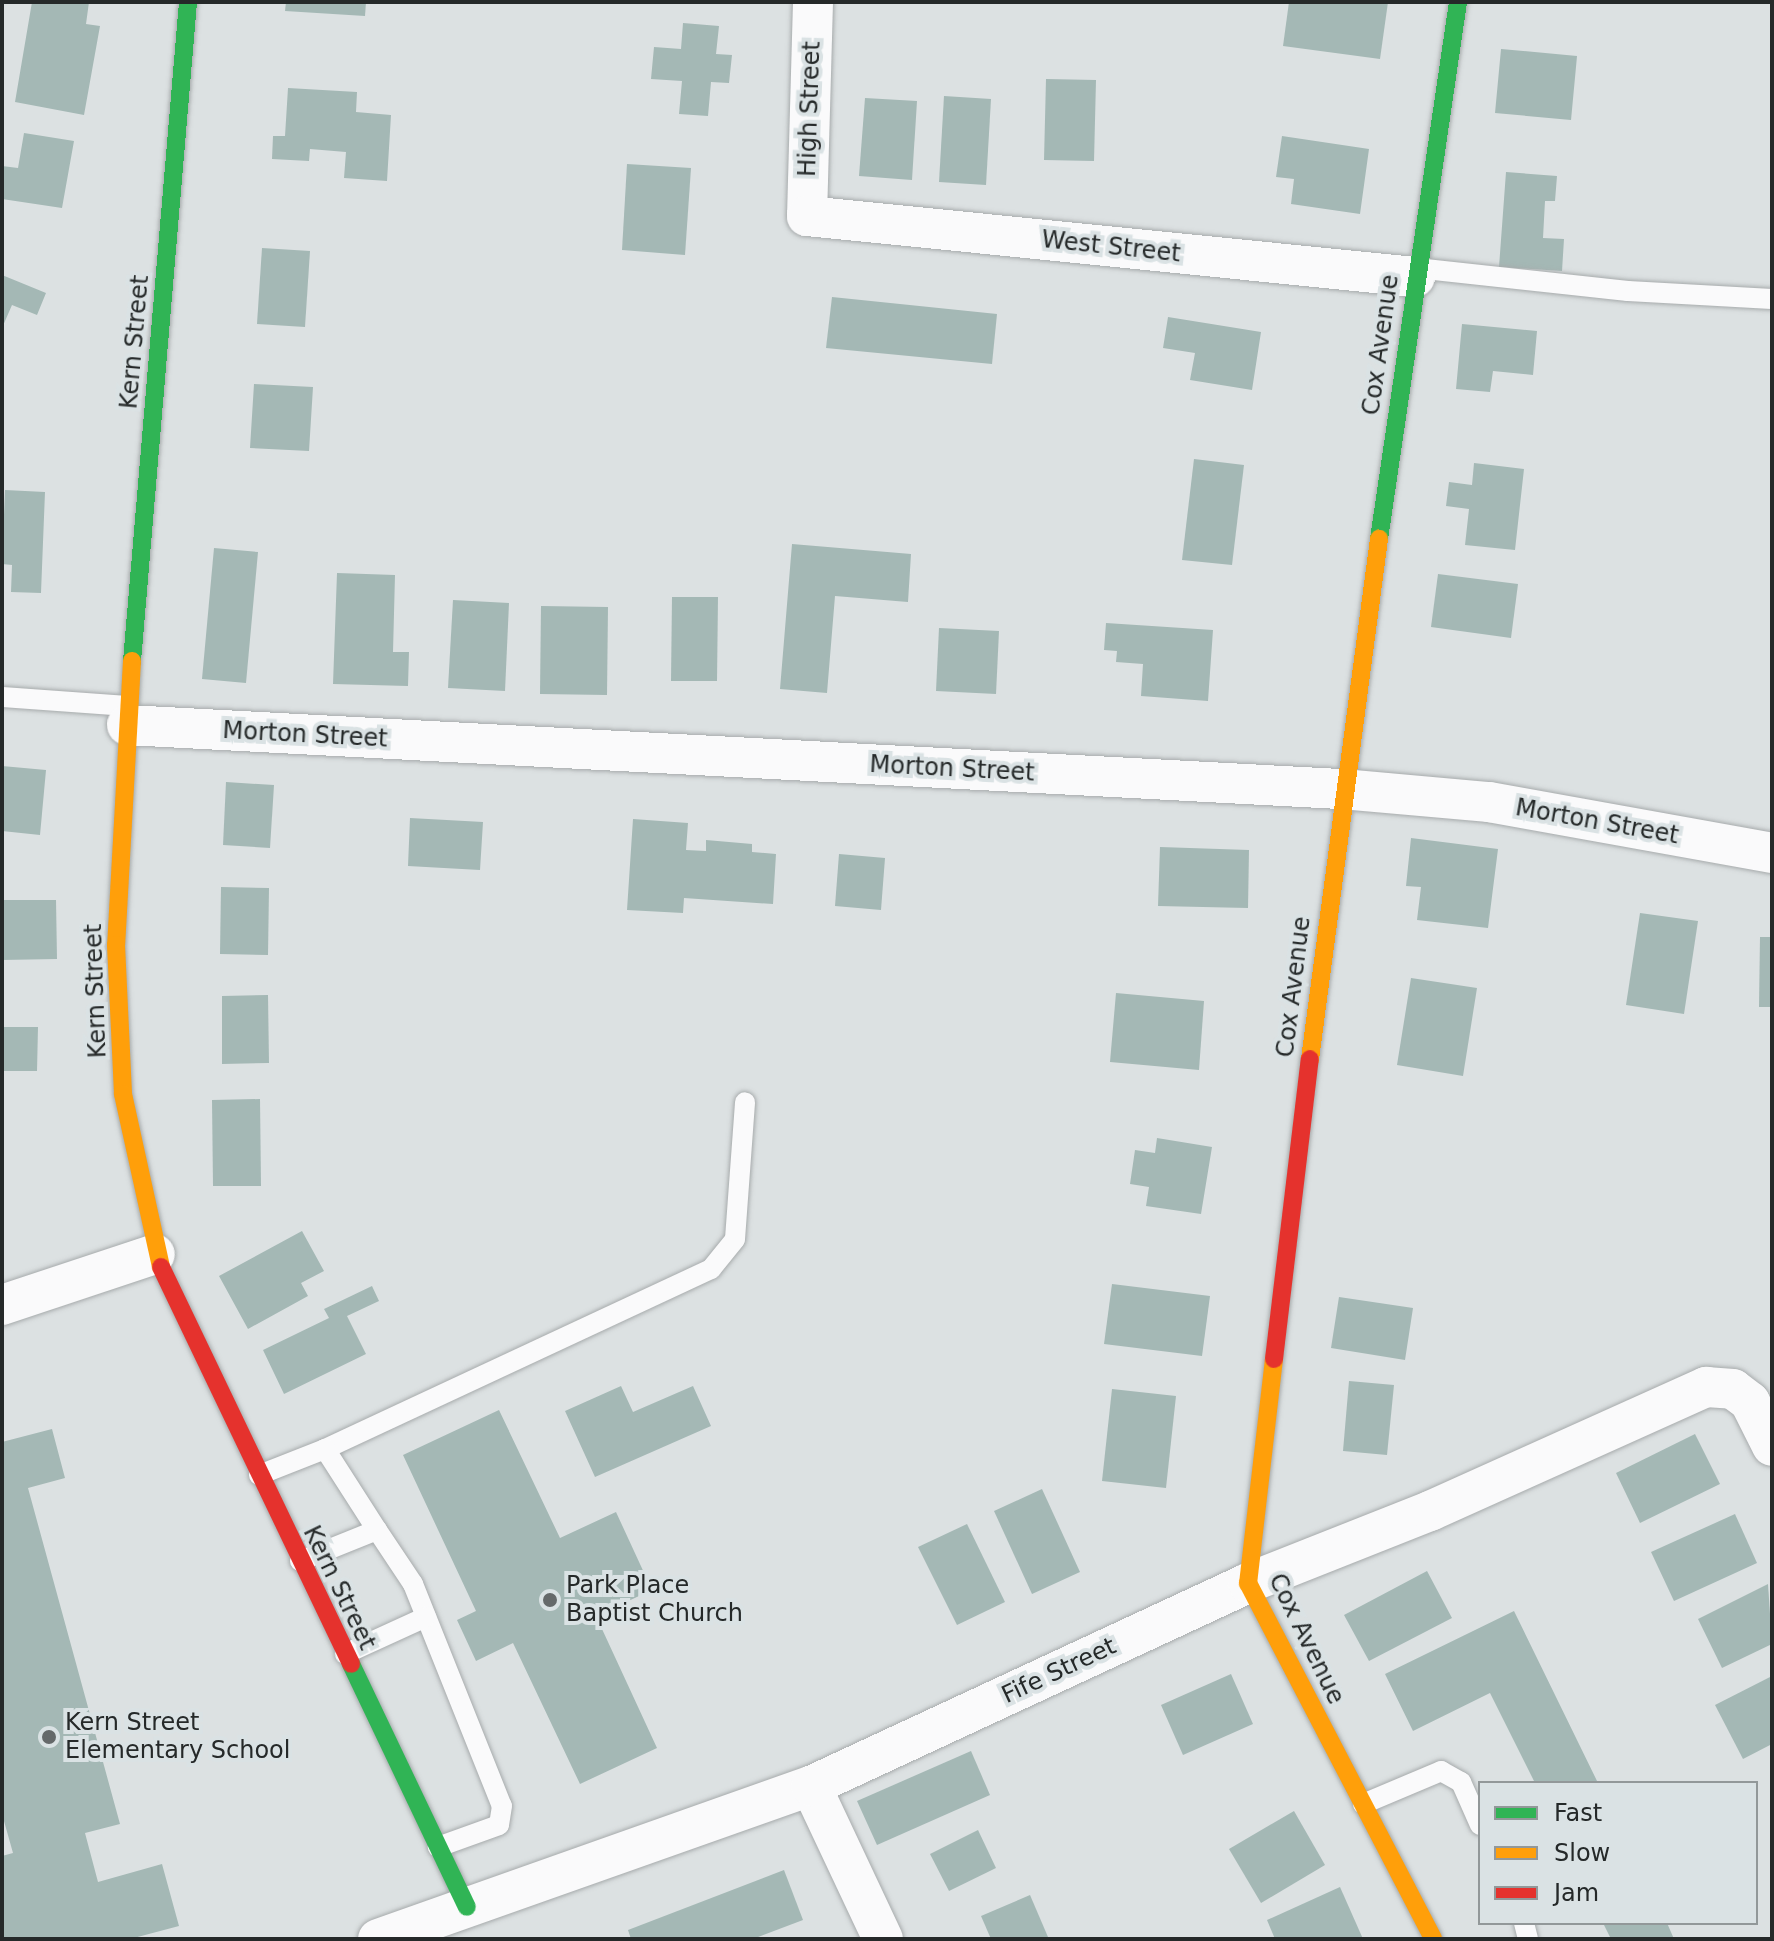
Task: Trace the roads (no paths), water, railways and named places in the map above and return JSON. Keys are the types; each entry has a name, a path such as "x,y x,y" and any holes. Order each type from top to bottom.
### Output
{"street":[{"name":"Kern Street","path":"188,2 128,716 116,945 123,1079 155,1254 467,1907"},
{"name":"High Street","path":"807,216 813,2"},
{"name":"Cox Avenue","path":"1433,1939 1248,1583 1342,789 1415,272 1458,2"},
{"name":"West Street","path":"807,216 1415,272"},
{"name":"Morton Street","path":"128,716 1342,789 1489,802 1772,853"},
{"path":"2,1305 155,1254"},
{"name":"Fife Street","path":"378,1939 811,1786 1248,1583 1430,1511 1706,1387 1733,1389 1750,1402 1772,1446"},
{"path":"811,1786 883,1939"}],"lane":[{"path":"1415,272 1628,291 1772,299"},
{"path":"2,697 128,716"},
{"path":"259,1475 325,1449 711,1269 735,1239 745,1102"},
{"path":"325,1449 413,1584 502,1806 499,1825 438,1847"},
{"path":"300,1561 377,1530"},
{"path":"345,1654 426,1617"},
{"path":"1363,1804 1441,1771 1461,1782 1478,1820"}],"place":[{"name":"Park Place Baptist Church","path":"550,1600"},
{"name":"Kern Street Elementary School","path":"49,1737"}]}
